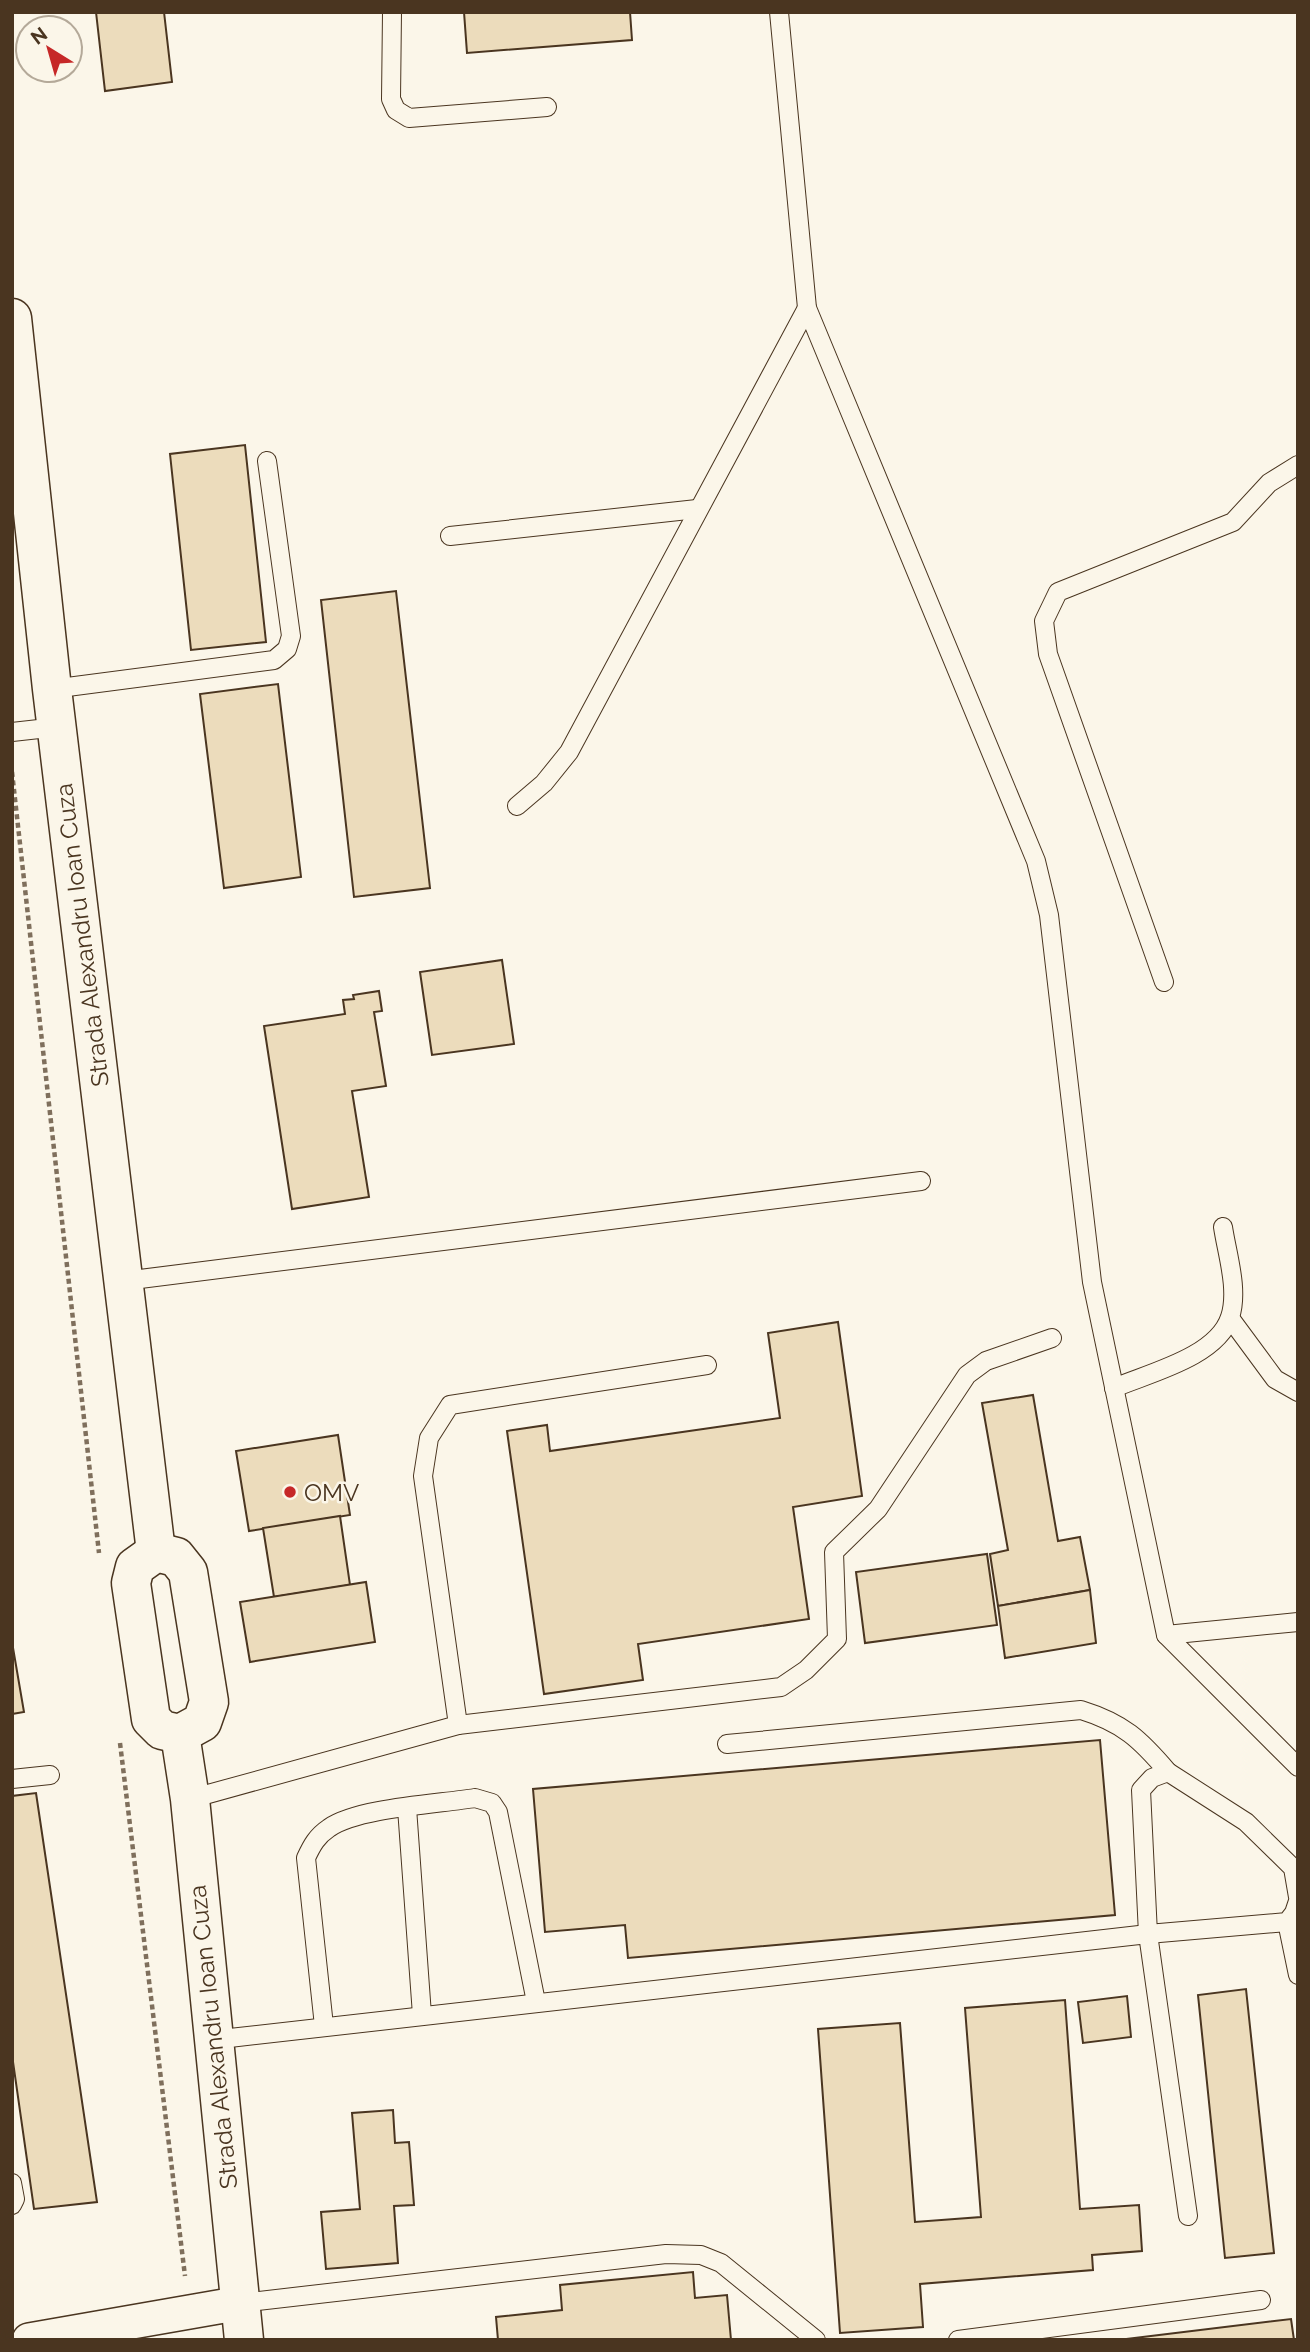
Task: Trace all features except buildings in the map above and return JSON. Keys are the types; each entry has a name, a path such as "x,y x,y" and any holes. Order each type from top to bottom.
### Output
{"main road":[{"name":"Strada Alexandru Ioan Cuza","path":"14,339 52,689 156,1552"},
{"path":"156,1552 176,1557 188,1572 209,1702 202,1722 180,1734 162,1730 151,1719 131,1583 135,1567 156,1552"},
{"name":"Strada Alexandru Ioan Cuza","path":"180,1734 190,1799 212,2040 243,2321"}],"street":[{"path":"29,2340 243,2321"}],"lane":[{"path":"392,12 391,99 396,110 409,118 547,107"},
{"path":"779,12 807,308 1036,861 1049,915 1092,1282 1166,1635 1298,1767"},
{"path":"517,807 544,783 569,752 807,308"},
{"path":"52,689 275,660 286,649 291,636 267,461"},
{"path":"1164,982 1048,654 1044,621 1058,593 1233,522 1269,482 1298,465"},
{"path":"450,536 697,509"},
{"path":"12,732 57,727"},
{"path":"124,1281 921,1181"},
{"path":"1114,1388 1206,1350 1230,1318 1232,1280 1223,1227"},
{"path":"1230,1318 1275,1379 1298,1392"},
{"path":"190,1799 458,1725 781,1687 806,1670 836,1639 834,1552 878,1509 967,1375 986,1361 1052,1338"},
{"path":"458,1725 423,1476 429,1438 450,1405 707,1365"},
{"path":"1166,1635 1298,1622"},
{"path":"212,2040 1148,1934 1287,1922 1294,1913 1298,1899 1293,1868 1256,1831 1168,1772 1139,1738 1109,1718 1081,1710 727,1744"},
{"path":"1168,1772 1152,1778 1141,1790 1148,1934 1188,2216"},
{"path":"12,1779 50,1775"},
{"path":"324,2026 306,1858 315,1840 331,1826 354,1816 475,1798 492,1803 498,1812 536,2002"},
{"path":"407,1808 422,2015"},
{"path":"1287,1922 1298,1975"},
{"path":"12,2183 15,2199 12,2205"},
{"path":"243,2321 666,2253 701,2255 721,2263 816,2340"},
{"path":"958,2340 1261,2300"}],"place":[{"name":"OMV","path":"290,1492"}]}
